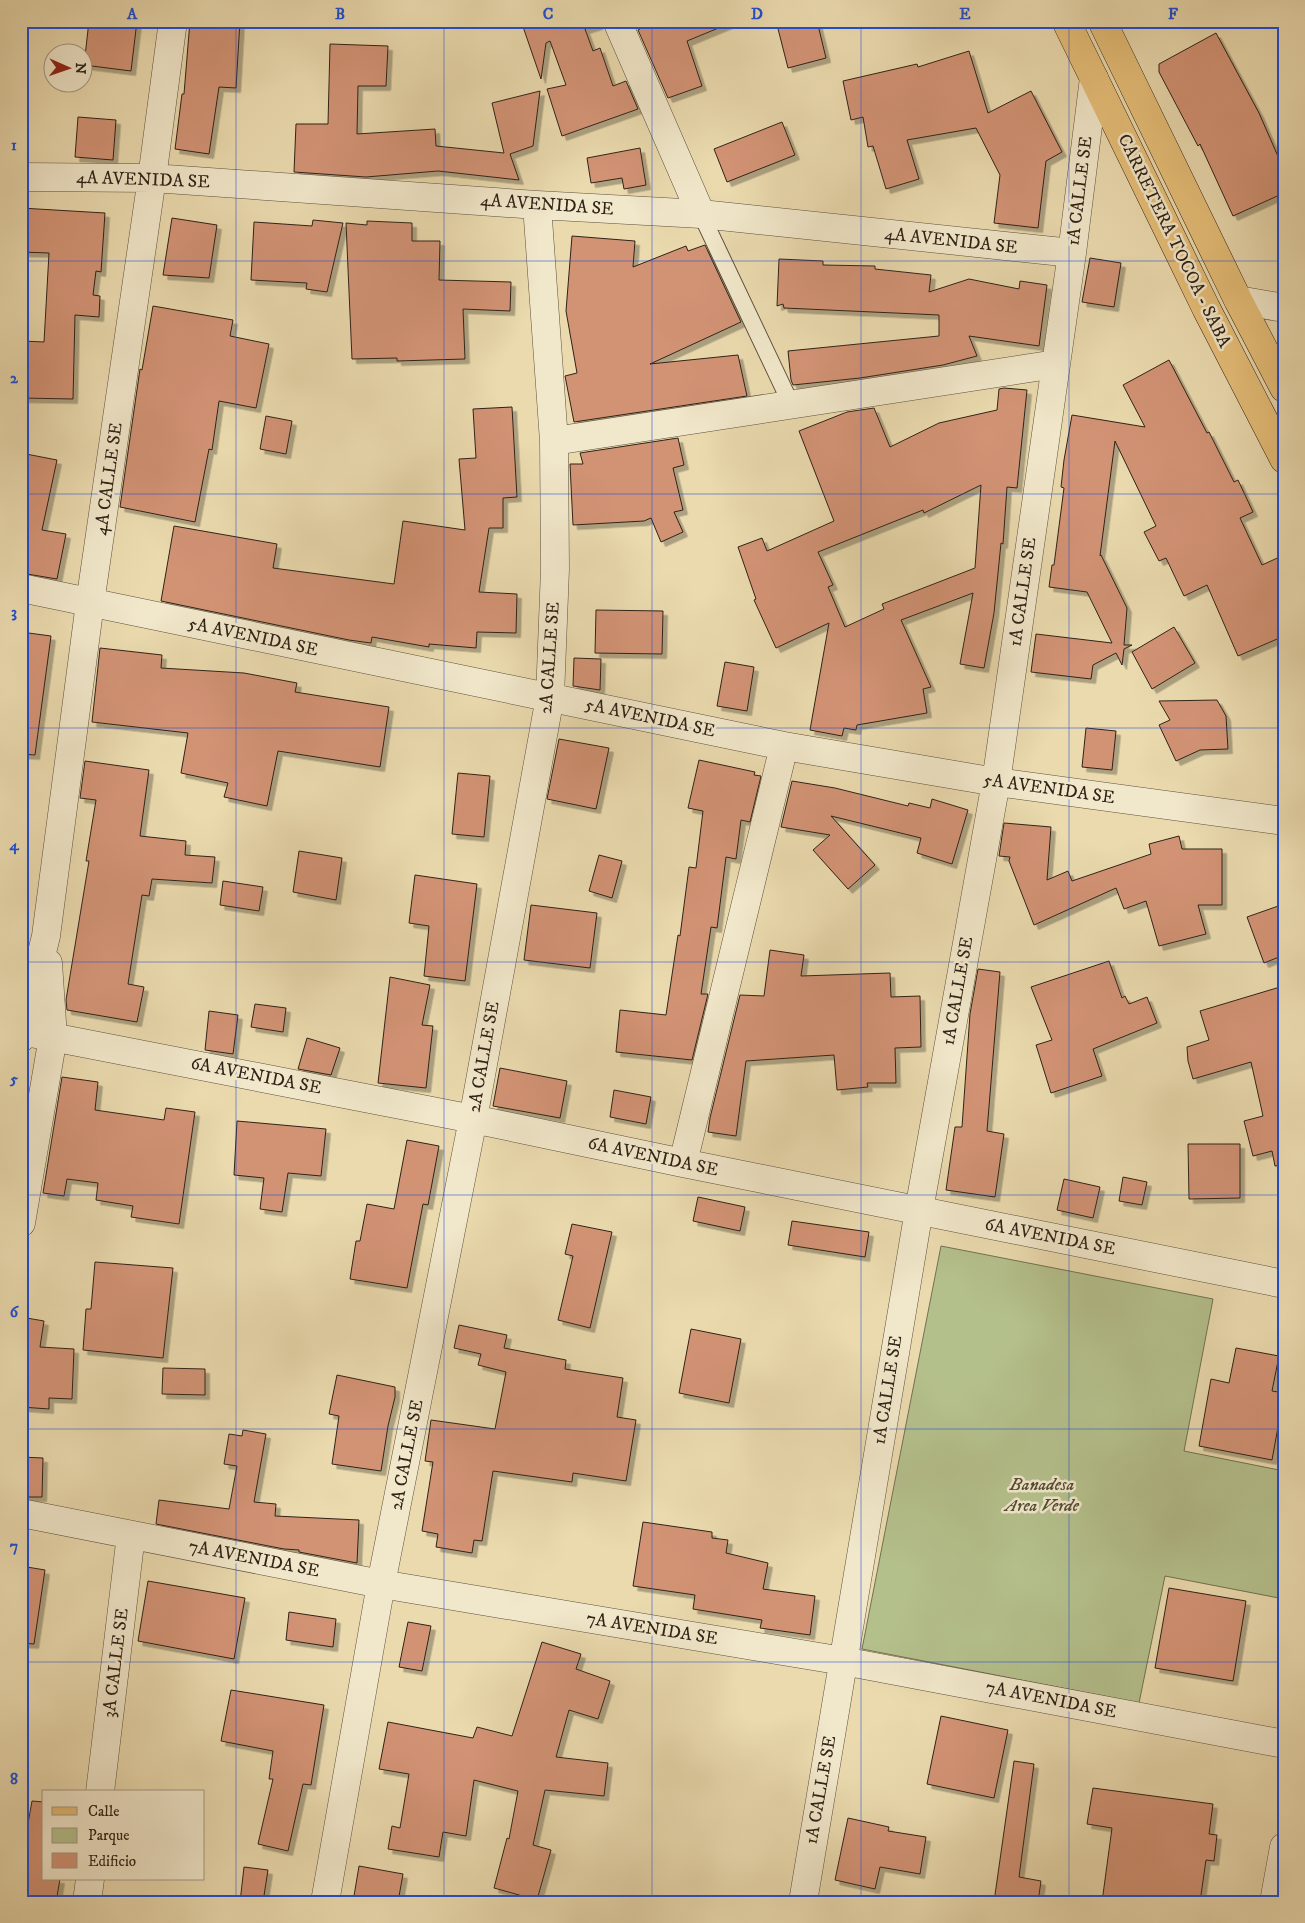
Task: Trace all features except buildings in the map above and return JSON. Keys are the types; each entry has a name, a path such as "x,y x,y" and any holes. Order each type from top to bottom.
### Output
{"main road":[{"name":"CARRETERA TOCOA - SABA","path":"1066,21 1206,308 1284,459"},
{"name":"CARRETERA TOCOA - SABA","path":"1107,26 1238,300 1284,388"}],"street":[{"name":"4A CALLE SE","path":"22,1034 46,936 90,604 173,21"},
{"path":"617,21 701,214"},
{"name":"1A CALLE SE","path":"803,1902 918,1210 996,782 1072,253 1094,78"},
{"name":"4A AVENIDA SE","path":"21,177 152,178 536,205 701,214 1072,253"},
{"name":"2A CALLE SE","path":"325,1902 381,1584 473,1119 550,697 555,569 554,441 536,205"},
{"path":"1238,300 1284,308"},
{"path":"554,441 1056,364"},
{"name":"5A AVENIDA SE","path":"21,588 90,604 784,746 996,782 1284,821"},
{"path":"683,1163 784,746"},
{"name":"4A CALLE SE","path":"21,1224 52,1037 46,936"},
{"name":"6A AVENIDA SE","path":"22,1034 52,1037 473,1119 1284,1284"},
{"name":"7A AVENIDA SE","path":"21,1513 381,1584 843,1661 1284,1744"},
{"name":"3A CALLE SE","path":"100,1790 131,1534"},
{"path":"1274,1902 1284,1847"},
{"path":"87,1902 90,1880"}],"lane":[{"path":"701,214 791,404"}],"green space":[{"name":"Banadesa Area Verde","path":"941,1246 1213,1299 1184,1451 1284,1471 1284,1599 1165,1576 1139,1703 862,1649"}]}
